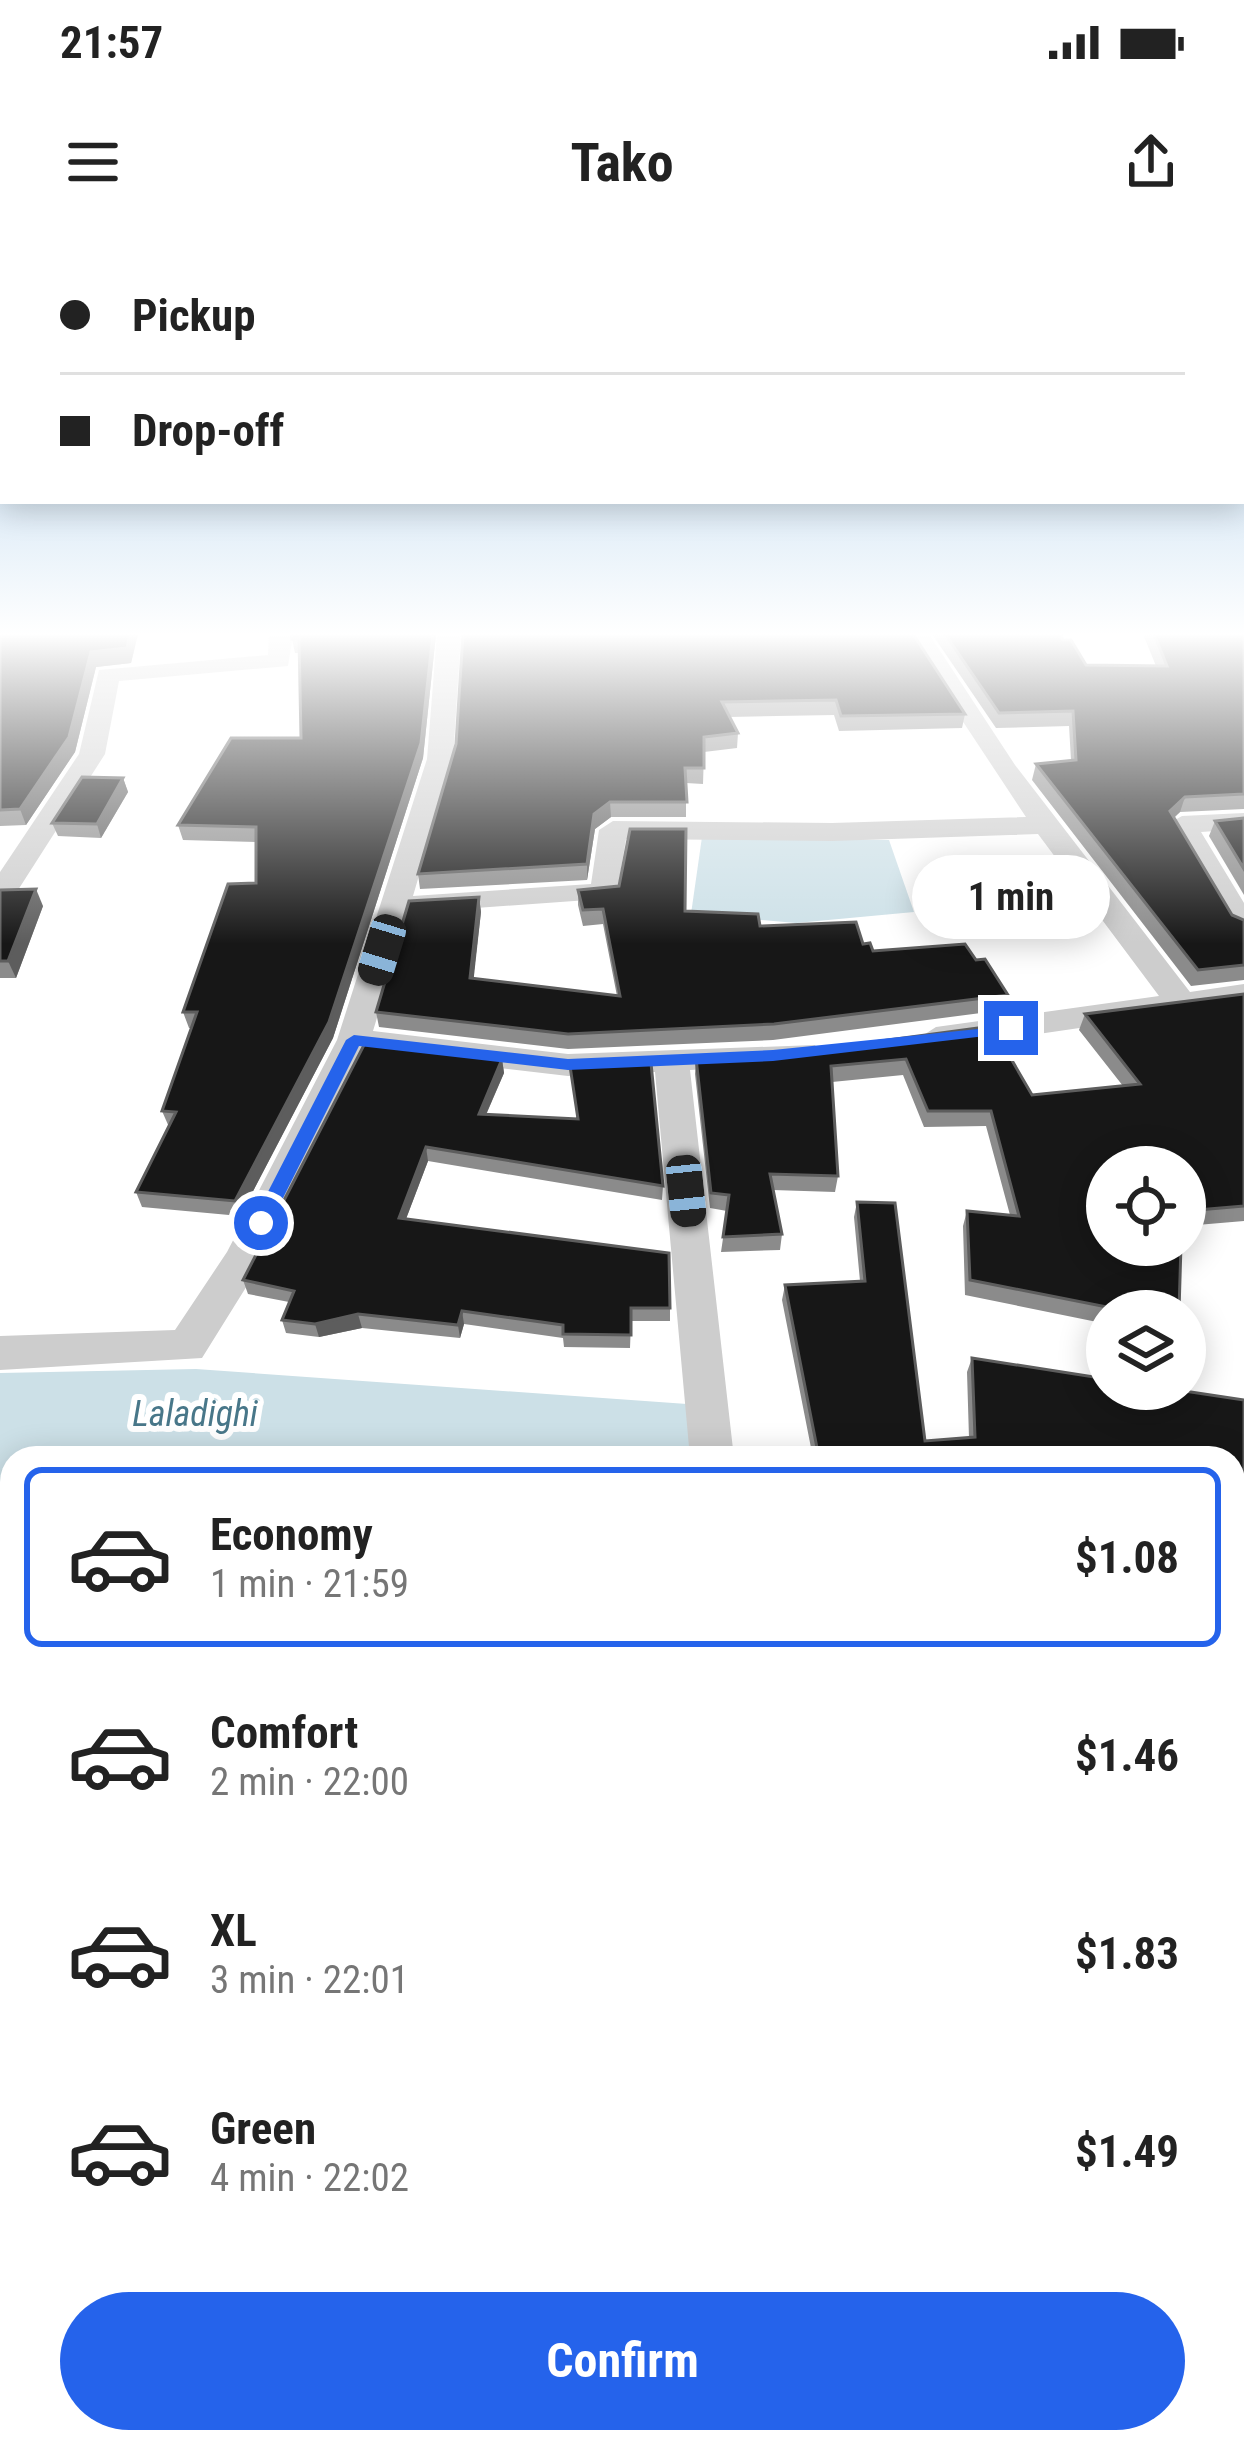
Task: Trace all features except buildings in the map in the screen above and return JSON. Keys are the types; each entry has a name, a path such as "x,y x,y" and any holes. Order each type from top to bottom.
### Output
{"street":[{"path":"0,896 92,754 95,737"},
{"path":"0,1353 187,1346 242,1260 354,1040 440,759 442,737"},
{"path":"987,737 1046,825 1182,1004"},
{"path":"1244,821 1182,824 1244,928"},
{"path":"396,904 605,892 613,830 832,832 1046,825"},
{"path":"912,1042 1244,994"},
{"path":"354,1040 568,1065 843,1049"},
{"path":"671,1058 711,1446"}],"water":[{"path":"702,837 889,840 914,912 796,923 691,914"},
{"name":"Laladighi","path":"196,1369 687,1404 693,1446 0,1446 0,1373"}],"route":[{"path":"261,1223 354,1040 568,1065 773,1055 1011,1028"}]}
